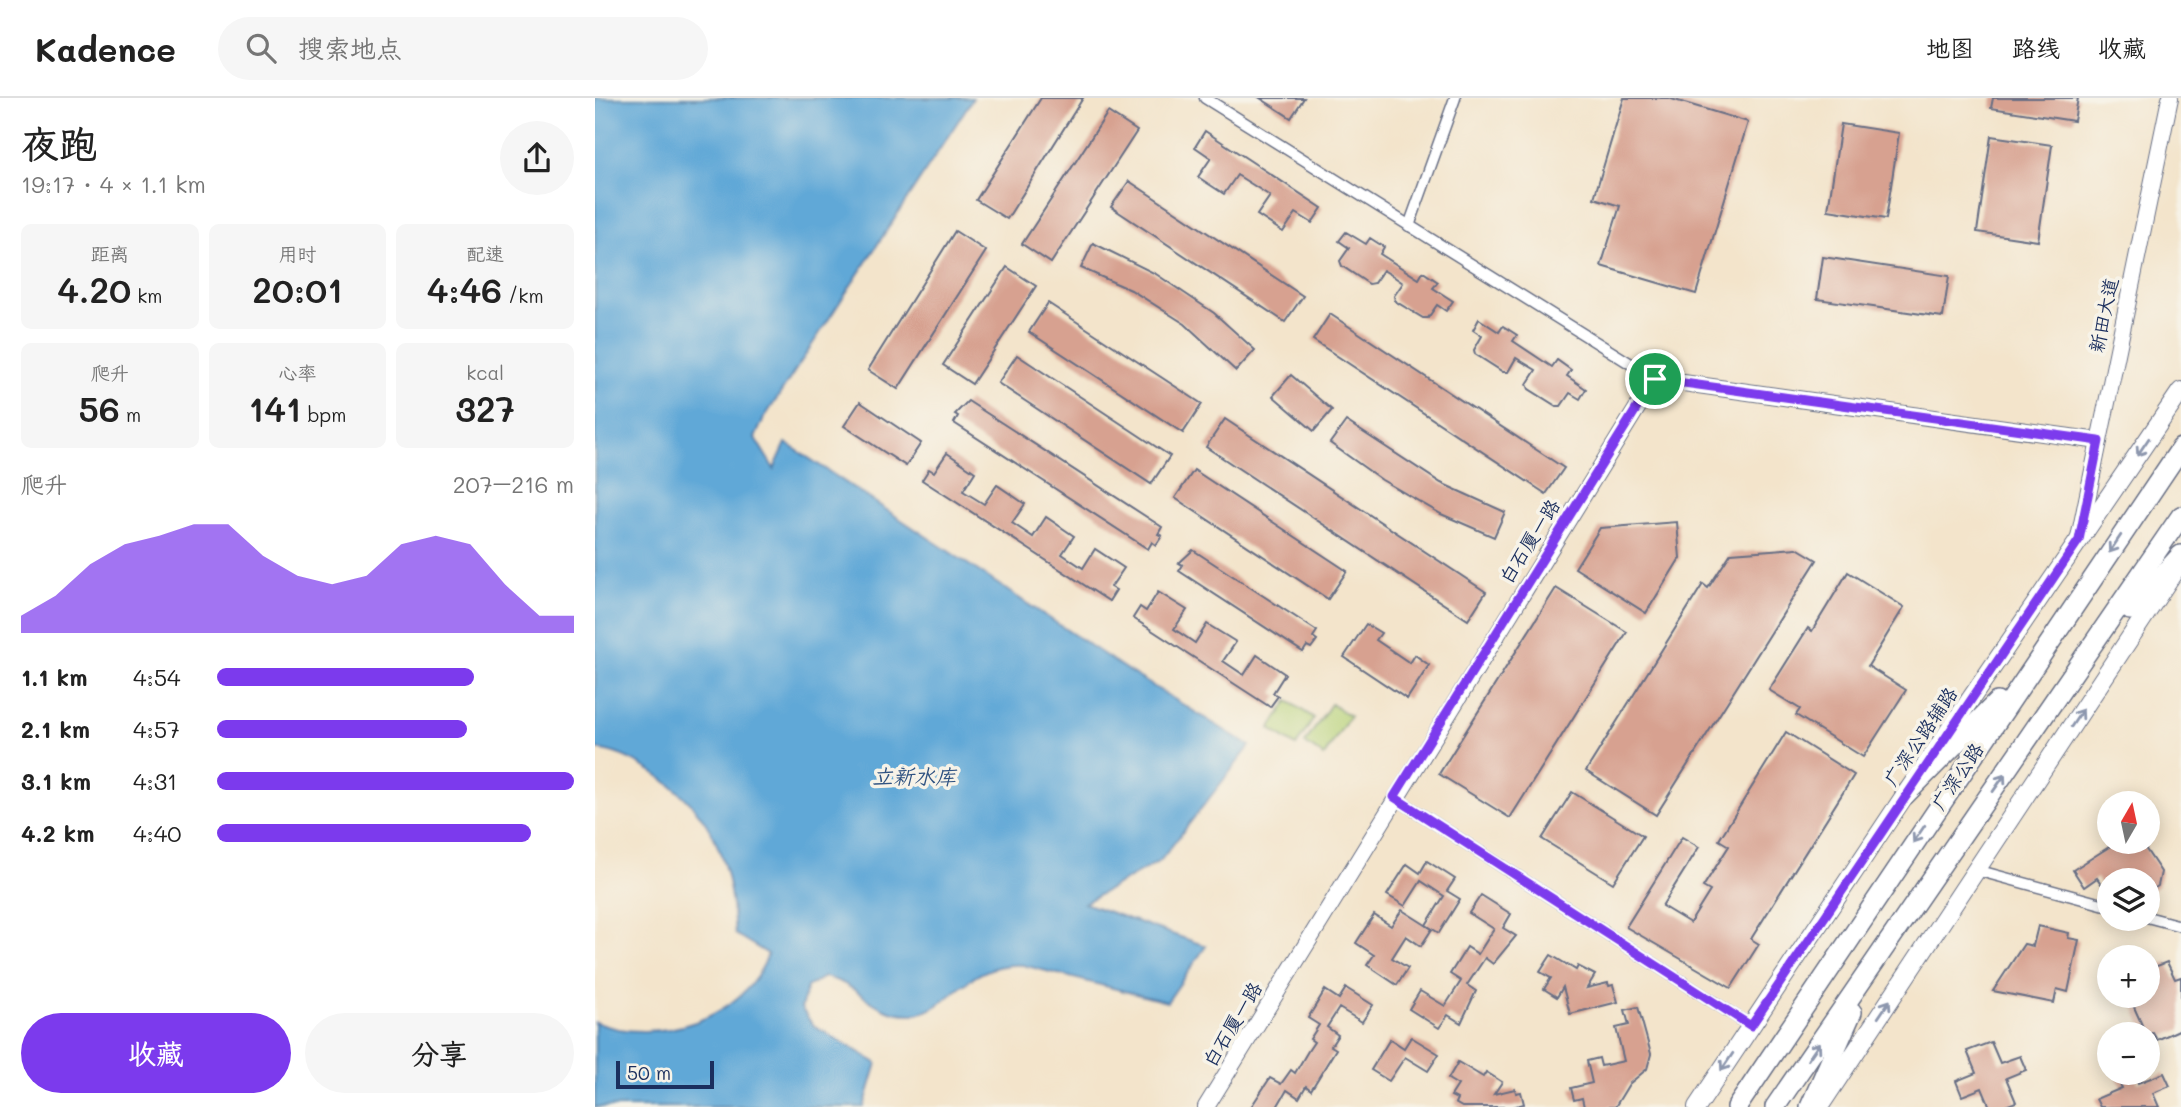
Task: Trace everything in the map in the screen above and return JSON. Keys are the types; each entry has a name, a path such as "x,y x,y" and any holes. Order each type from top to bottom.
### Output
{"highway":[{"name":"广深公路","path":"1737,1107 2029,669 2181,448"},
{"name":"广深公路","path":"1775,1107 2089,654 2181,516"},
{"path":"2089,654 2181,555"},
{"path":"1905,796 2029,669"},
{"path":"1810,1107 1870,970"}],"main road":[{"name":"广深公路辅路","path":"1697,1107 2181,391"},
{"path":"1819,1107 2181,562"}],"street":[{"path":"1205,98 1655,379 2099,441"},
{"path":"1409,226 1455,98"},
{"name":"新田大道","path":"2079,540 2170,98"},
{"name":"白石厦一路","path":"1206,1107 1394,797 1655,379"},
{"path":"1394,797 1751,1026"},
{"path":"1976,870 2097,903"},
{"path":"2160,920 2181,926"}],"green space":[{"path":"1288,701 1314,718 1296,746 1270,729"},
{"path":"1331,704 1350,716 1324,756 1305,743"}],"water":[{"name":"立新水库","path":"595,98 973,98 763,420 755,438 774,469 786,443 1127,670 1250,746 1160,861 1084,903 1206,946 1167,1002 1023,965 1003,966 986,971 925,1012 897,1013 875,1004 848,986 824,977 807,987 801,1008 813,1025 877,1063 864,1107 595,1107 595,1022 619,1029 644,1031 670,1029 696,1022 719,1011 740,996 757,977 768,954 735,934 729,884 723,862 706,823 692,805 640,764 619,754 595,749"}],"building":[{"path":"1041,98 1083,98 1007,219 976,200"},
{"path":"1260,98 1304,98 1291,118"},
{"path":"1624,98 1668,98 1748,122 1696,294 1601,266 1620,206 1594,198"},
{"path":"1993,98 2078,98 2074,121 1991,108"},
{"path":"1108,112 1137,131 1051,263 1022,244"},
{"path":"1841,124 1899,133 1886,219 1828,210"},
{"path":"1205,131 1322,208 1312,223 1296,213 1283,232 1257,215 1270,196 1237,175 1224,194 1198,177 1211,158 1195,147"},
{"path":"1991,136 2052,145 2038,241 1977,232"},
{"path":"1129,181 1303,296 1285,322 1111,207"},
{"path":"955,231 986,251 898,389 868,370"},
{"path":"1346,232 1366,244 1370,238 1384,247 1380,254 1419,279 1423,272 1438,282 1433,288 1453,301 1446,311 1437,305 1428,318 1423,318 1395,301 1394,296 1403,283 1393,276 1383,270 1374,283 1369,284 1342,266 1340,261 1349,248 1339,241"},
{"path":"1093,243 1156,274 1214,313 1255,350 1236,371 1185,324 1131,290 1081,268"},
{"path":"1823,257 1949,276 1943,317 1817,299"},
{"path":"1007,267 1036,286 972,384 943,365"},
{"path":"1048,303 1202,404 1183,433 1029,332"},
{"path":"1330,314 1564,468 1546,494 1313,340"},
{"path":"1479,319 1499,332 1503,326 1517,335 1513,341 1552,367 1557,360 1571,370 1567,376 1586,389 1580,399 1570,393 1561,406 1556,406 1529,389 1527,384 1536,370 1516,358 1508,372 1503,372 1475,354 1474,350 1482,336 1473,330"},
{"path":"1017,355 1170,456 1151,484 998,383"},
{"path":"1291,375 1332,410 1314,431 1273,396"},
{"path":"968,401 1162,527 1158,534 1162,536 1156,545 1152,542 1148,549 954,423 958,416 955,414"},
{"path":"860,402 921,443 906,466 844,426"},
{"path":"1225,419 1486,592 1468,620 1206,447"},
{"path":"1346,421 1441,483 1505,512 1494,537 1441,514 1382,480 1330,443"},
{"path":"947,453 975,472 963,491 984,504 997,485 1025,504 1012,523 1033,537 1046,517 1074,536 1062,554 1083,568 1095,549 1124,568 1111,587 1116,590 1109,601 922,480 929,469 934,472"},
{"path":"1194,470 1347,571 1328,599 1175,498"},
{"path":"1677,522 1680,558 1646,613 1575,568 1600,528"},
{"path":"1797,548 1817,560 1656,815 1586,771 1703,584 1708,588 1731,553"},
{"path":"1193,550 1317,631 1313,637 1317,640 1311,648 1307,646 1303,652 1179,571 1183,565 1179,563"},
{"path":"1848,572 1904,607 1868,666 1906,690 1863,757 1796,715 1800,709 1769,690 1808,628 1812,631"},
{"path":"1556,588 1627,632 1510,818 1439,774"},
{"path":"1158,592 1187,610 1174,629 1195,643 1207,624 1236,642 1223,661 1244,675 1257,655 1285,674 1273,693 1278,696 1270,707 1133,618 1140,607 1146,611"},
{"path":"1366,624 1381,633 1376,640 1410,663 1415,655 1429,665 1407,699 1344,657"},
{"path":"1786,732 1854,775 1751,939 1759,944 1731,988 1626,927 1682,837 1699,847 1662,906 1690,923 1710,891 1703,887 1729,846 1719,840"},
{"path":"1572,792 1643,836 1613,883 1542,839"},
{"path":"2098,854 2149,854 2158,868 2097,868 2097,878 2084,887 2073,870"},
{"path":"1427,861 1455,879 1447,891 1460,899 1439,933 1426,925 1444,896 1421,881 1405,906 1387,895 1407,864 1420,873"},
{"path":"1481,895 1511,914 1503,928 1516,936 1493,964 1485,958 1467,985 1476,991 1461,1023 1448,1015 1439,1028 1409,1009 1420,991 1445,1006 1461,981 1450,974 1467,947 1478,954 1494,929 1469,913"},
{"path":"1402,910 1432,929 1421,946 1406,936 1392,958 1408,968 1397,985 1367,965 1374,955 1356,943 1374,915 1391,926"},
{"path":"2038,926 2069,933 2068,938 2079,940 2068,992 2057,989 2054,1003 1993,991 2024,944 2033,946"},
{"path":"1551,955 1576,970 1578,966 1595,975 1587,988 1608,983 1609,986 1613,985 1618,1002 1570,1014 1563,987 1557,997 1544,989 1551,978 1540,972"},
{"path":"2167,962 2175,979 2181,977 2181,1029 2160,1039 2160,1022 2141,1022 2134,1008 2160,1008 2160,965"},
{"path":"1346,988 1373,1005 1362,1022 1339,1008 1327,1027 1338,1035 1331,1046 1336,1049 1311,1090 1306,1086 1299,1098 1287,1090 1277,1107 1251,1107 1270,1078 1281,1084 1291,1070 1295,1073 1314,1042 1310,1039 1319,1025 1308,1018 1325,990 1339,999"},
{"path":"1638,1007 1651,1054 1647,1069 1629,1084 1615,1107 1584,1107 1582,1098 1574,1100 1571,1088 1592,1083 1587,1061 1599,1058 1601,1066 1624,1061 1616,1028 1629,1025 1625,1010"},
{"path":"1411,1037 1439,1054 1428,1071 1405,1057 1389,1081 1371,1070 1390,1039 1404,1048"},
{"path":"1991,1042 2000,1063 2020,1056 2026,1070 2006,1078 2016,1102 2003,1107 1990,1107 1982,1088 1962,1096 1956,1081 1976,1073 1967,1051"},
{"path":"1458,1062 1483,1077 1486,1072 1502,1082 1494,1094 1515,1089 1516,1093 1521,1092 1524,1104 1512,1107 1462,1107 1455,1103 1457,1099 1451,1096 1458,1085 1448,1079"},
{"path":"2164,1073 2170,1086 2153,1093 2159,1107 2100,1107 2096,1099 2122,1088 2121,1085 2160,1085 2160,1075"}],"route":[{"path":"1655,379 2099,441 2079,540 1751,1026 1394,797 1655,379"}]}
